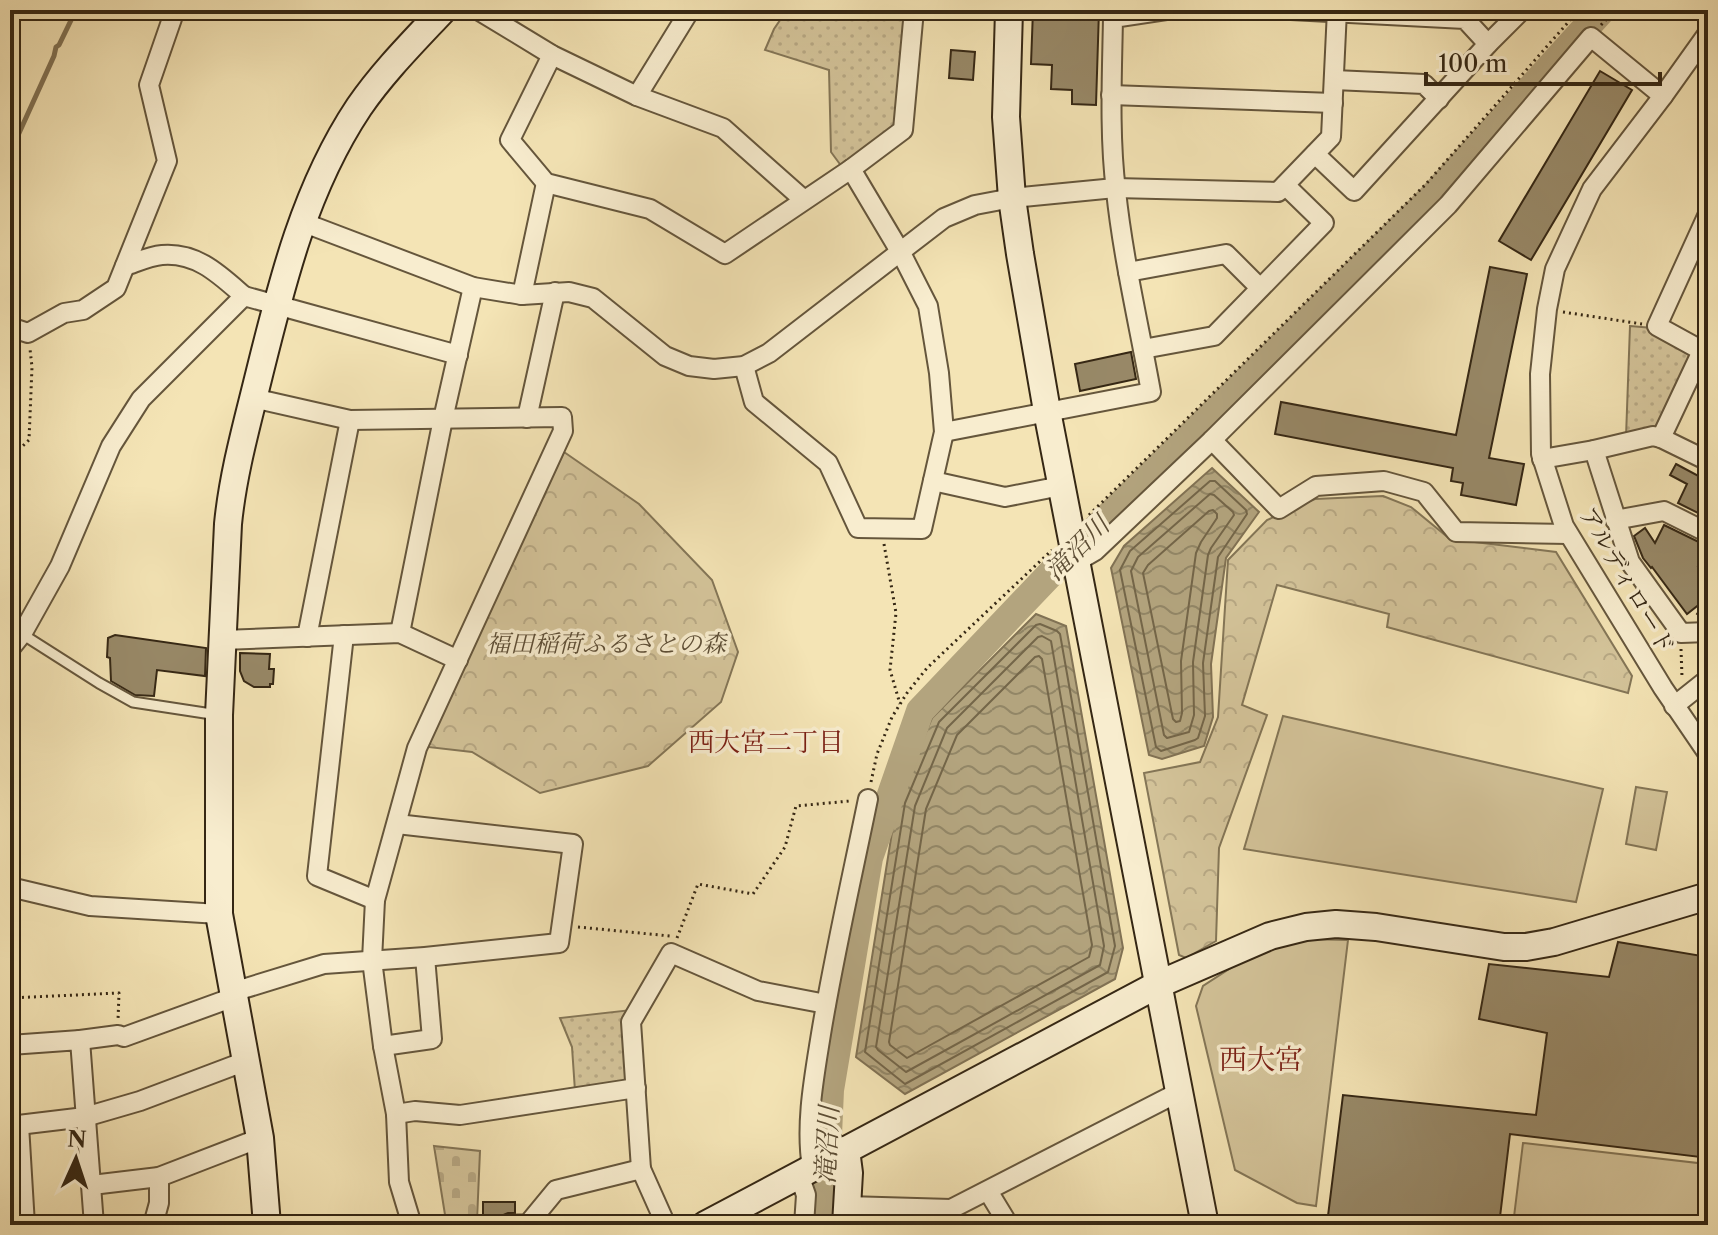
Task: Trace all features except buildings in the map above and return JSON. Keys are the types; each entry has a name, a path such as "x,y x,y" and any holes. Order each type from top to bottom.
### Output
{"street":[{"path":"10,327 28,333 64,313 83,310 116,288 167,161 149,85 175,10"},
{"path":"267,1225 260,1138 219,914 219,715 231,499 236,467 277,304 302,222 321,176 361,105 443,10"},
{"path":"478,10 552,55 637,96 723,128 804,200"},
{"path":"637,96 690,10"},
{"path":"552,55 510,140 546,183 650,209 725,254 903,130 914,10"},
{"path":"1009,10 1006,117 1012,198 1061,486 1205,1225"},
{"path":"944,432 1151,392 1115,188 1111,95 1113,18 1166,10"},
{"path":"1291,10 1465,19 1488,44"},
{"path":"1315,154 1354,191 1522,10"},
{"path":"302,222 473,287 522,295 569,292 593,298 665,356 689,366 714,369 744,366 769,353 944,218 975,205 1012,198 1115,188 1278,192 1331,137 1337,11"},
{"path":"1073,549 1095,551 1212,440 1448,205 1591,37 1663,96"},
{"name":"アルディロード","path":"1707,37 1592,189 1555,269 1540,374 1542,459 1568,534 1674,706 1708,754"},
{"path":"1334,80 1424,84 1439,99"},
{"path":"1111,95 1333,103"},
{"path":"744,366 754,402 828,463 858,528 922,529 944,432 939,373 928,306 901,253 851,169"},
{"path":"522,295 546,183"},
{"path":"1143,349 1214,336 1324,223 1285,185"},
{"path":"1661,438 1705,353 1657,326 1706,221"},
{"path":"1128,272 1226,254 1260,288"},
{"path":"125,266 160,255 180,256 202,262 244,296 458,355"},
{"path":"400,633 473,287"},
{"path":"527,418 555,292"},
{"path":"10,649 22,634 60,566 111,446 141,399 244,296"},
{"path":"253,398 350,420 562,417 563,431 417,748 375,900 372,960 396,1114 399,1182 412,1225"},
{"path":"307,637 350,420"},
{"path":"1542,459 1653,436 1708,461"},
{"path":"1212,440 1279,509 1316,486 1384,481 1424,492 1456,532 1568,534"},
{"path":"1594,450 1630,562 1684,633 1708,632"},
{"path":"933,481 1005,497 1061,486"},
{"path":"1615,520 1664,511 1708,533"},
{"path":"223,640 400,633 458,660"},
{"path":"344,635 317,876 375,900"},
{"path":"1674,706 1708,679"},
{"path":"868,799 826,1004 808,1146 824,1162 849,1173 846,1216 951,1209 1179,1092"},
{"path":"10,1045 118,1035 124,1037 234,994 324,964 559,943 573,844 397,824"},
{"path":"10,887 90,906 219,914"},
{"path":"705,1225 1157,985 1270,936 1306,927 1336,924 1376,927 1504,947 1526,947 1554,942 1708,896"},
{"path":"666,1225 641,1169 631,1022 674,944 758,991 826,1004"},
{"path":"383,1046 432,1039 425,957"},
{"path":"80,1040 94,1225"},
{"path":"25,1225 15,1125 85,1117 140,1101 246,1061"},
{"path":"396,1114 415,1111 460,1115 636,1088"},
{"path":"92,1185 159,1177 260,1138"},
{"path":"804,1225 806,1195 824,1162"},
{"path":"509,1225 528,1224 556,1190 641,1169"},
{"path":"153,1225 159,1203 159,1177"},
{"path":"988,1191 1005,1219 1004,1225"}],"lane":[{"path":"22,634 133,702 219,715"}],"path":[{"path":"562,925 674,944 698,884 753,894 785,847 796,806 868,799 877,754 900,704 927,668 1073,549 1426,184 1579,10"},
{"path":"1547,309 1657,326"},
{"path":"10,458 29,440 32,367 28,333"},
{"path":"881,528 896,613 890,670 900,704"},
{"path":"1692,691 1681,676 1684,633 1708,596"},
{"path":"10,998 119,993 118,1035"}],"green space":[{"path":"787,10 909,10 899,128 842,167 831,152 829,70 765,50"},
{"path":"1630,326 1653,328 1691,349 1693,357 1655,431 1626,437"},
{"name":"福田稲荷ふるさとの森","path":"564,452 639,504 712,580 738,652 721,702 648,766 540,793 472,752 428,747 459,672"},
{"path":"1383,496 1411,507 1450,539 1556,552 1632,676 1628,693 1387,627 1389,614 1277,585 1242,705 1267,715 1219,848 1216,941 1186,958 1179,955 1144,773 1200,762 1218,717 1228,560 1267,520 1315,499"},
{"path":"1283,716 1603,789 1576,902 1244,849"},
{"path":"1636,787 1667,792 1656,850 1626,844"},
{"path":"1303,939 1348,940 1316,1206 1297,1203 1235,1170 1196,1006 1203,986 1257,951"},
{"path":"631,1010 628,1080 624,1086 575,1091 572,1047 560,1018"},
{"path":"1523,1143 1706,1164 1701,1225 1513,1225"},
{"path":"434,1146 480,1151 477,1220 446,1221"}],"water":[{"path":"1212,468 1259,512 1226,558 1211,664 1213,717 1204,746 1162,759 1149,755 1111,568 1124,546"},
{"path":"1036,614 1066,626 1123,948 1115,979 905,1094 856,1057 897,801 932,718"}],"waterway":[{"path":"10,153 56,47 76,10"},
{"name":"滝沼川","path":"824,1225 830,1090 869,858 920,711 1055,569 1433,196 1602,10"}],"district":[{"name":"西大宮二丁目","path":"766,742"},
{"name":"西大宮","path":"1261,1059"}]}
